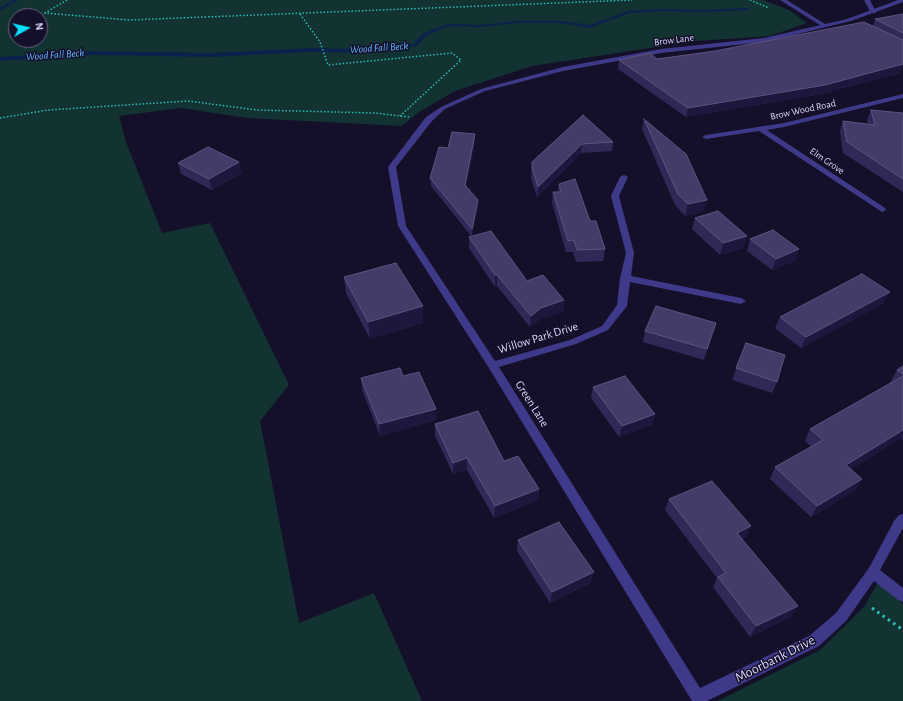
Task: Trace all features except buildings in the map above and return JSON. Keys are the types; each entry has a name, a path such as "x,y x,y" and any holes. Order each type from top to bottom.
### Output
{"street":[{"path":"783,0 825,26"},
{"path":"867,0 873,12"},
{"name":"Brow Lane","path":"429,119 443,108 483,90 563,69 661,51 764,40 849,20 903,0"},
{"path":"849,20 856,24"},
{"name":"Brow Wood Road","path":"706,137 784,125 901,99"},
{"name":"Green Lane","path":"429,119 392,167 402,226 493,365 699,699"},
{"name":"Elm Grove","path":"760,129 882,210"},
{"name":"Willow Park Drive","path":"493,365 573,342 605,328 622,306 625,278 630,253 615,196 624,177"},
{"path":"625,278 740,301"},
{"name":"Moorbank Drive","path":"699,699 726,684 814,641 841,617 873,572 898,525 903,519"},
{"path":"873,572 903,596"}],"path":[{"path":"67,0 45,13 129,20 632,0"},
{"path":"300,13 320,42 328,65 452,53 461,60 400,116"},
{"path":"0,118 48,110 188,101 257,110 375,113 429,119"},
{"path":"856,596 903,630"}],"green space":[{"path":"0,0 763,0 789,10 807,23 770,36 696,41 532,66 455,91 419,112 402,126 247,118 181,108 119,116 126,142 162,233 210,223 289,385 260,421 299,623 374,593 422,701 0,701"},
{"path":"878,582 903,604 903,701 718,701 820,650 864,607"}],"waterway":[{"path":"0,10 16,0"},
{"name":"Wood Fall Beck","path":"0,59 91,53 211,55 311,50 370,51 415,45 424,35 447,25 480,26 519,22 561,22 590,27 628,12 747,9"}]}
